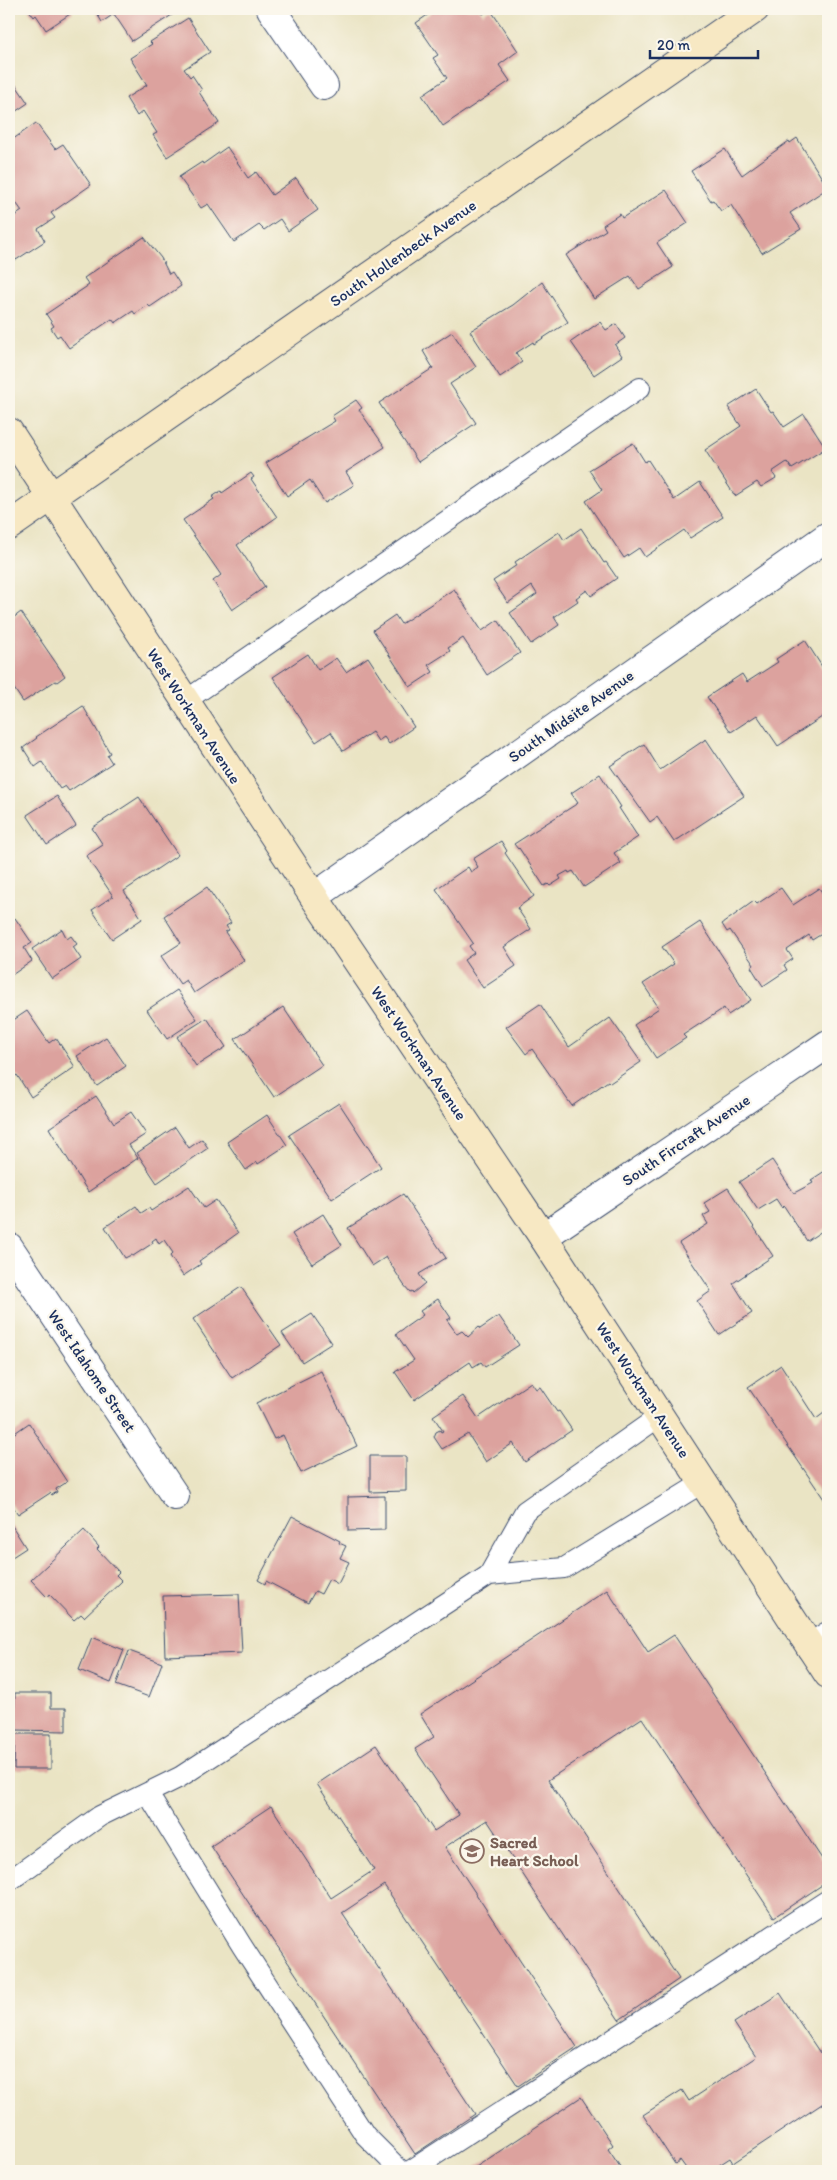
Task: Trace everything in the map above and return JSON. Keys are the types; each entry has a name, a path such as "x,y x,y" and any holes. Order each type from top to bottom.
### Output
{"street":[{"path":"271,9 324,86"},
{"name":"South Hollenbeck Avenue","path":"9,526 755,9"},
{"name":"West Workman Avenue","path":"9,432 314,897 543,1237 702,1483 820,1642 828,1674"},
{"name":"South Midsite Avenue","path":"314,897 828,536"},
{"name":"South Fircraft Avenue","path":"543,1237 828,1044"},
{"name":"West Idahome Street","path":"9,1247 175,1496"}],"lane":[{"path":"185,701 640,388"},
{"path":"9,1881 100,1816 148,1794 189,1771 489,1575 525,1511 660,1416"},
{"path":"489,1575 564,1568 702,1483"},
{"path":"148,1794 242,1946 365,2135 401,2171"},
{"path":"410,2171 828,1900"}],"building":[{"path":"28,9 70,9 73,12 46,30 36,15 34,17"},
{"path":"94,9 176,9 178,11 132,41 114,14 102,22"},
{"path":"436,9 479,9 483,14 490,9 518,51 499,65 510,81 443,126 422,95 447,78 433,58 438,55 416,23"},
{"path":"188,18 210,52 184,69 190,77 192,75 202,90 199,92 219,123 167,157 153,135 157,133 143,111 137,116 126,98 147,85 130,58 152,44 150,42"},
{"path":"9,75 28,103 9,116"},
{"path":"36,123 55,149 63,144 91,185 51,213 55,218 38,229 45,241 16,260 9,249 9,220 22,211 9,193 9,190 13,187 9,180 9,142"},
{"path":"797,138 828,188 790,213 801,229 762,253 731,205 721,211 713,200 711,201 691,171 725,149 742,175 789,141 790,143"},
{"path":"227,147 248,178 256,172 272,195 296,178 318,210 288,231 280,219 264,230 259,225 234,242 208,204 201,208 179,177 202,162 203,164"},
{"path":"666,190 688,223 657,243 673,267 639,289 630,276 594,299 566,255 606,230 603,225 620,214 622,218"},
{"path":"144,237 161,258 169,274 172,272 181,286 150,307 148,305 135,314 133,311 115,323 112,319 69,348 60,335 57,337 51,328 54,326 46,314 89,285 84,278"},
{"path":"542,282 568,322 516,353 522,362 500,377 470,331 513,305"},
{"path":"600,322 606,330 616,324 625,338 615,345 622,356 594,375 571,342"},
{"path":"452,332 476,367 450,384 476,423 418,462 379,403 433,368 423,351"},
{"path":"756,389 771,412 773,411 784,427 804,414 826,448 792,469 787,462 772,472 776,478 761,487 757,482 735,496 705,450 741,426 728,407"},
{"path":"356,400 362,408 359,410 385,447 346,472 354,485 325,503 310,480 287,496 266,463 335,421 332,416"},
{"path":"633,443 645,462 648,460 674,500 700,482 723,517 690,538 684,530 645,557 639,548 624,558 586,501 602,490 589,470"},
{"path":"251,473 254,477 251,479 277,517 237,545 265,587 232,610 213,581 221,575 183,520 214,499 212,497 221,491 222,493"},
{"path":"581,528 604,563 606,562 617,578 591,596 587,590 576,598 578,601 554,617 559,625 531,644 510,613 537,594 532,586 508,603 493,581 517,565 515,562 559,532 564,540"},
{"path":"454,589 482,631 498,620 520,653 487,675 463,638 448,648 450,651 428,665 433,672 410,687 373,630 395,615 401,624"},
{"path":"21,612 65,676 23,702 9,681 9,621"},
{"path":"805,640 828,676 828,703 824,706 828,713 778,746 757,715 731,732 707,697 742,674 747,682 778,662 776,659"},
{"path":"308,654 318,670 336,658 346,672 368,657 414,727 389,744 384,737 378,741 372,732 343,751 331,732 316,742 273,677"},
{"path":"83,706 110,753 107,755 112,763 69,791 65,786 60,789 42,762 35,767 23,748 36,737"},
{"path":"706,739 744,796 674,842 657,817 650,822 610,766 644,744 660,770"},
{"path":"600,774 638,837 614,853 621,863 584,887 573,871 569,873 568,871 559,876 561,879 550,886 548,884 544,886 519,848 514,844 578,803 571,793"},
{"path":"57,796 76,826 47,845 27,815"},
{"path":"139,797 178,855 124,891 142,919 112,939 92,910 113,896 86,856 103,845 92,828"},
{"path":"501,841 507,851 505,853 534,896 517,908 531,929 504,947 516,966 483,988 464,960 474,953 469,946 473,943 436,889 468,867 471,872 478,867 473,859"},
{"path":"207,887 231,923 226,926 229,930 225,932 244,960 194,993 186,980 180,984 161,956 181,943 164,916"},
{"path":"781,888 793,905 819,888 828,901 828,930 812,940 809,935 787,950 793,959 784,965 787,970 763,986 751,967 754,965 730,930 727,932 722,924 754,901 757,904"},
{"path":"15,918 32,943 24,948 32,961 9,977 9,922"},
{"path":"700,922 751,1000 728,1015 724,1008 683,1035 686,1038 656,1058 634,1025 659,1008 643,984 674,964 662,947"},
{"path":"62,929 67,939 71,936 77,944 73,947 81,959 52,979 32,949"},
{"path":"177,990 197,1019 167,1039 147,1010"},
{"path":"540,1004 569,1047 610,1018 641,1062 610,1083 608,1081 572,1106 532,1049 526,1054 506,1027"},
{"path":"283,1007 322,1065 274,1097 235,1039"},
{"path":"27,1011 49,1043 56,1038 75,1067 31,1097 17,1075 12,1078 9,1073 9,1023"},
{"path":"207,1018 226,1047 196,1066 177,1037"},
{"path":"106,1037 126,1066 97,1086 77,1056"},
{"path":"96,1096 114,1123 131,1112 146,1134 129,1145 138,1158 88,1192 49,1128"},
{"path":"339,1103 381,1167 332,1199 289,1135"},
{"path":"267,1115 287,1145 246,1170 227,1142"},
{"path":"175,1127 189,1148 202,1139 208,1148 157,1183 137,1153"},
{"path":"772,1160 794,1193 813,1183 811,1180 828,1169 828,1227 807,1241 784,1206 782,1208 776,1199 758,1210 739,1182"},
{"path":"189,1186 204,1208 216,1200 238,1233 199,1261 201,1264 183,1276 170,1256 173,1253 164,1240 159,1244 156,1238 152,1241 153,1243 133,1256 125,1258 105,1227 136,1206 141,1213 149,1208 151,1211"},
{"path":"728,1188 773,1256 733,1283 752,1313 719,1335 697,1301 711,1291 679,1243 708,1224 703,1216 710,1212 704,1203"},
{"path":"403,1194 446,1258 419,1274 425,1283 413,1293 404,1285 386,1257 372,1266 348,1228"},
{"path":"323,1214 342,1245 312,1264 292,1234"},
{"path":"241,1287 281,1345 232,1378 193,1319"},
{"path":"438,1299 451,1318 447,1320 457,1334 462,1331 468,1337 479,1327 480,1329 499,1316 519,1345 485,1367 481,1362 473,1367 470,1362 414,1400 395,1372 414,1360 396,1334 423,1315 420,1311"},
{"path":"312,1314 332,1343 302,1362 282,1333"},
{"path":"781,1365 816,1419 828,1410 828,1505 748,1387"},
{"path":"321,1371 357,1446 301,1473 283,1435 274,1439 256,1403"},
{"path":"531,1382 536,1389 540,1387 572,1430 525,1462 513,1443 486,1462 468,1434 442,1449 434,1437 436,1432 443,1431 433,1416 463,1396 478,1418"},
{"path":"29,1423 67,1482 56,1489 57,1492 52,1495 50,1493 18,1514 9,1501 9,1437"},
{"path":"370,1456 406,1456 406,1491 370,1492"},
{"path":"385,1496 385,1530 348,1531 348,1497"},
{"path":"292,1516 340,1541 339,1543 346,1546 340,1558 349,1562 338,1584 329,1579 321,1594 315,1591 308,1603 266,1581 265,1584 258,1580"},
{"path":"9,1521 26,1548 9,1559"},
{"path":"84,1530 99,1547 97,1549 119,1572 116,1575 122,1581 84,1617 81,1614 74,1620 49,1594 47,1597 31,1580"},
{"path":"607,1590 648,1652 674,1635 828,1868 828,1881 774,1917 642,1718 548,1780 679,1979 619,2020 487,1820 445,1847 577,2047 518,2086 384,1885 342,1913 475,2114 415,2154 211,1846 271,1806 331,1898 374,1870 317,1784 376,1745 434,1831 459,1815 415,1749 434,1737 420,1714"},
{"path":"239,1594 242,1653 165,1656 163,1596"},
{"path":"92,1637 124,1650 111,1683 79,1670"},
{"path":"129,1651 162,1663 149,1697 116,1685"},
{"path":"15,1693 51,1693 51,1708 66,1708 66,1731 14,1730"},
{"path":"15,1734 51,1734 51,1769 14,1769"},
{"path":"780,1993 820,2053 828,2048 828,2100 733,2163 730,2158 710,2171 688,2171 680,2160 675,2164 643,2115 682,2090 689,2101 756,2057 734,2023"},
{"path":"581,2097 613,2145 608,2149 623,2171 470,2171"}],"place":[{"name":"Sacred Heart School","path":"472,1851"}]}
